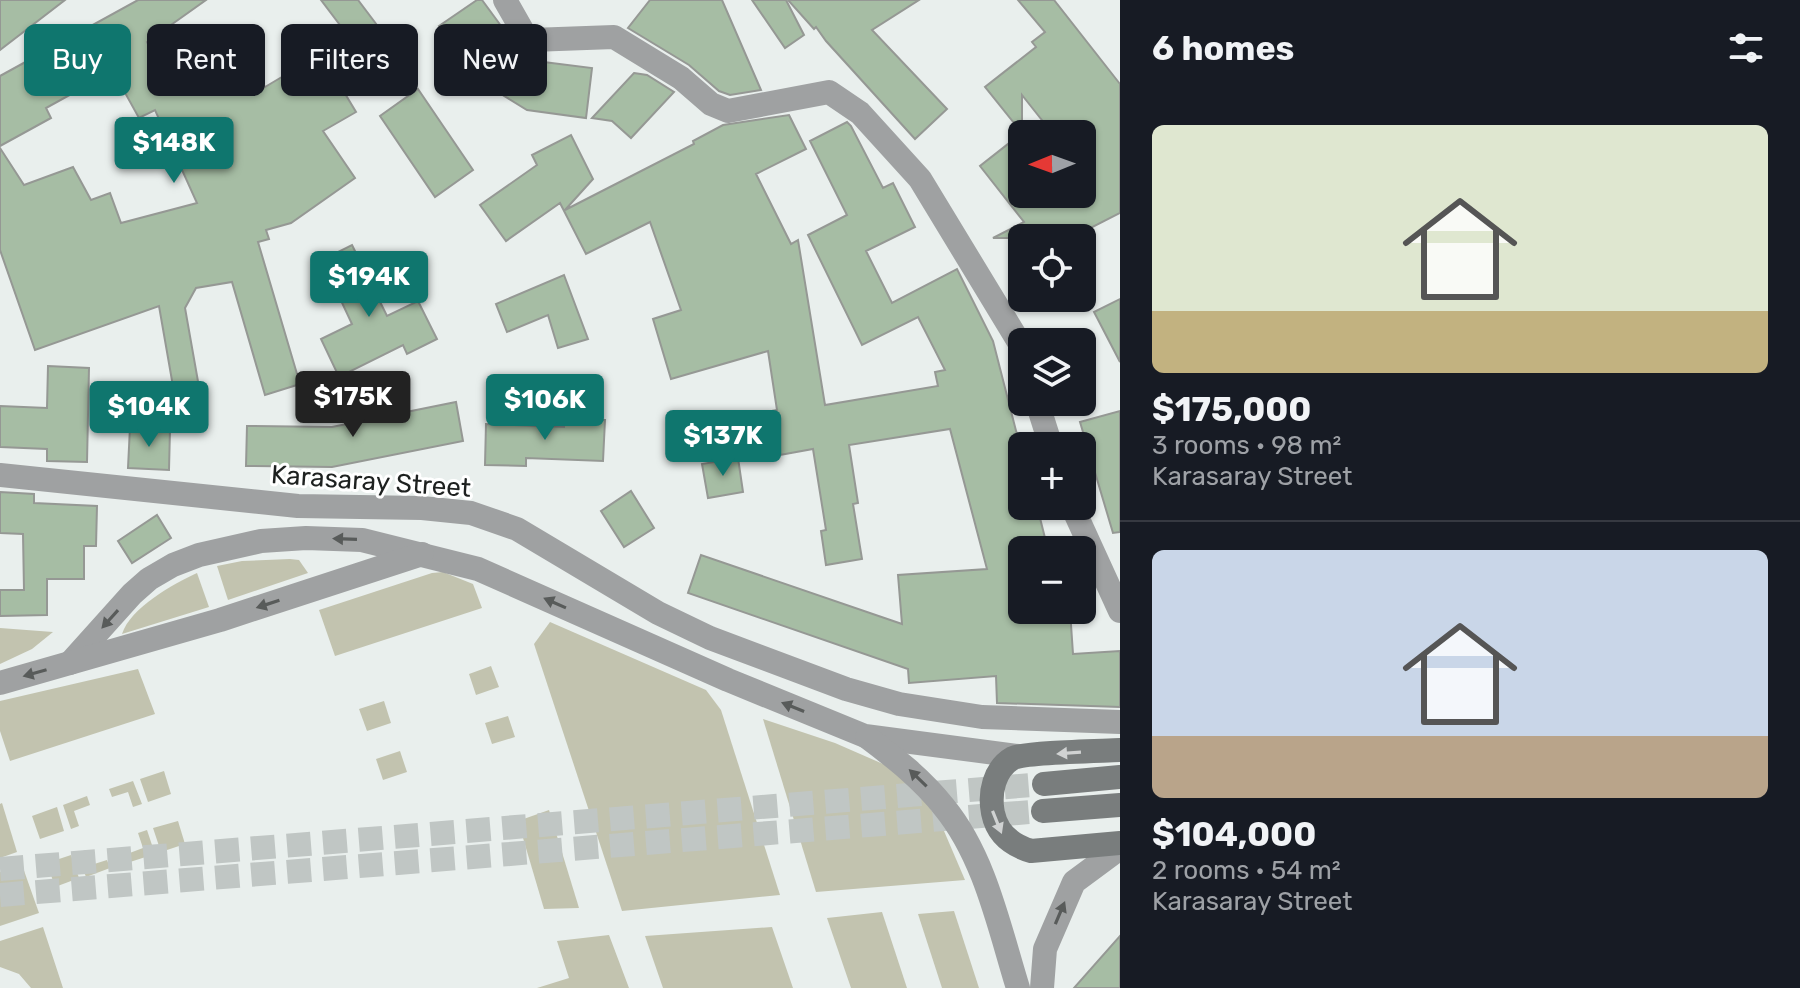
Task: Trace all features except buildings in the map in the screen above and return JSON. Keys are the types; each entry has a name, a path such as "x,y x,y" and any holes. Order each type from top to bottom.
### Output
{"main road":[{"path":"1120,750 1018,756 1003,766 992,791 995,820 1005,837 1022,849 1120,845"},
{"path":"1044,784 1120,777"},
{"path":"1043,811 1120,805"}],"street":[{"path":"505,0 526,37 531,40 614,37 681,78 711,104 728,111 829,92 860,113 920,179 1010,328"},
{"name":"Karasaray Street","path":"0,475 298,506 422,508 471,513 517,529 658,613 710,638 846,689 899,704 982,717 1120,722"},
{"path":"1078,520 1120,611"},
{"path":"70,663 149,579 173,565 199,555 261,541 306,538 362,540 478,569 728,680 865,736 1018,756"},
{"path":"0,683 220,620 422,554"},
{"path":"865,736 926,786 959,828 988,891 1018,988"},
{"path":"1042,988 1045,949 1074,882 1120,845"}],"green space":[{"path":"299,560 308,573 228,600 217,566 242,561"},
{"path":"443,572 473,584 482,608 335,656 319,610"},
{"path":"197,573 209,607 122,634 143,606"},
{"path":"550,622 706,690 721,710 780,895 622,911 534,644"},
{"path":"0,628 53,632 32,649 0,664"},
{"path":"491,666 499,687 476,695 469,674"},
{"path":"138,669 155,714 10,761 0,731 0,701"},
{"path":"384,701 391,723 367,731 359,709"},
{"path":"508,716 515,737 492,744 485,723"},
{"path":"763,719 835,743 906,774 941,824 965,880 816,892"},
{"path":"400,751 407,772 383,780 376,759"},
{"path":"164,771 171,794 148,802 140,779"},
{"path":"133,781 142,804 133,807 128,792 112,797 109,789"},
{"path":"87,796 90,805 74,811 79,826 71,829 63,805"},
{"path":"0,804 17,852 0,858"},
{"path":"57,807 64,831 40,839 32,816"},
{"path":"549,810 579,908 544,909 518,821"},
{"path":"178,821 185,844 161,852 153,828"},
{"path":"147,830 155,854 130,862 127,854 143,848 138,833"},
{"path":"86,850 91,865 107,860 110,868 86,877 77,853"},
{"path":"71,855 79,878 55,887 47,863"},
{"path":"22,865 39,913 0,926 0,872"},
{"path":"954,911 979,988 942,988 918,914"},
{"path":"882,912 907,988 851,988 827,918"},
{"path":"43,927 63,988 31,988 19,974 0,967 0,941"},
{"path":"772,927 793,988 663,988 645,936"},
{"path":"609,935 629,988 537,988 569,978 557,941"}],"tunnel":[{"path":"0,869 1044,784"},
{"path":"0,895 1043,811"}]}
